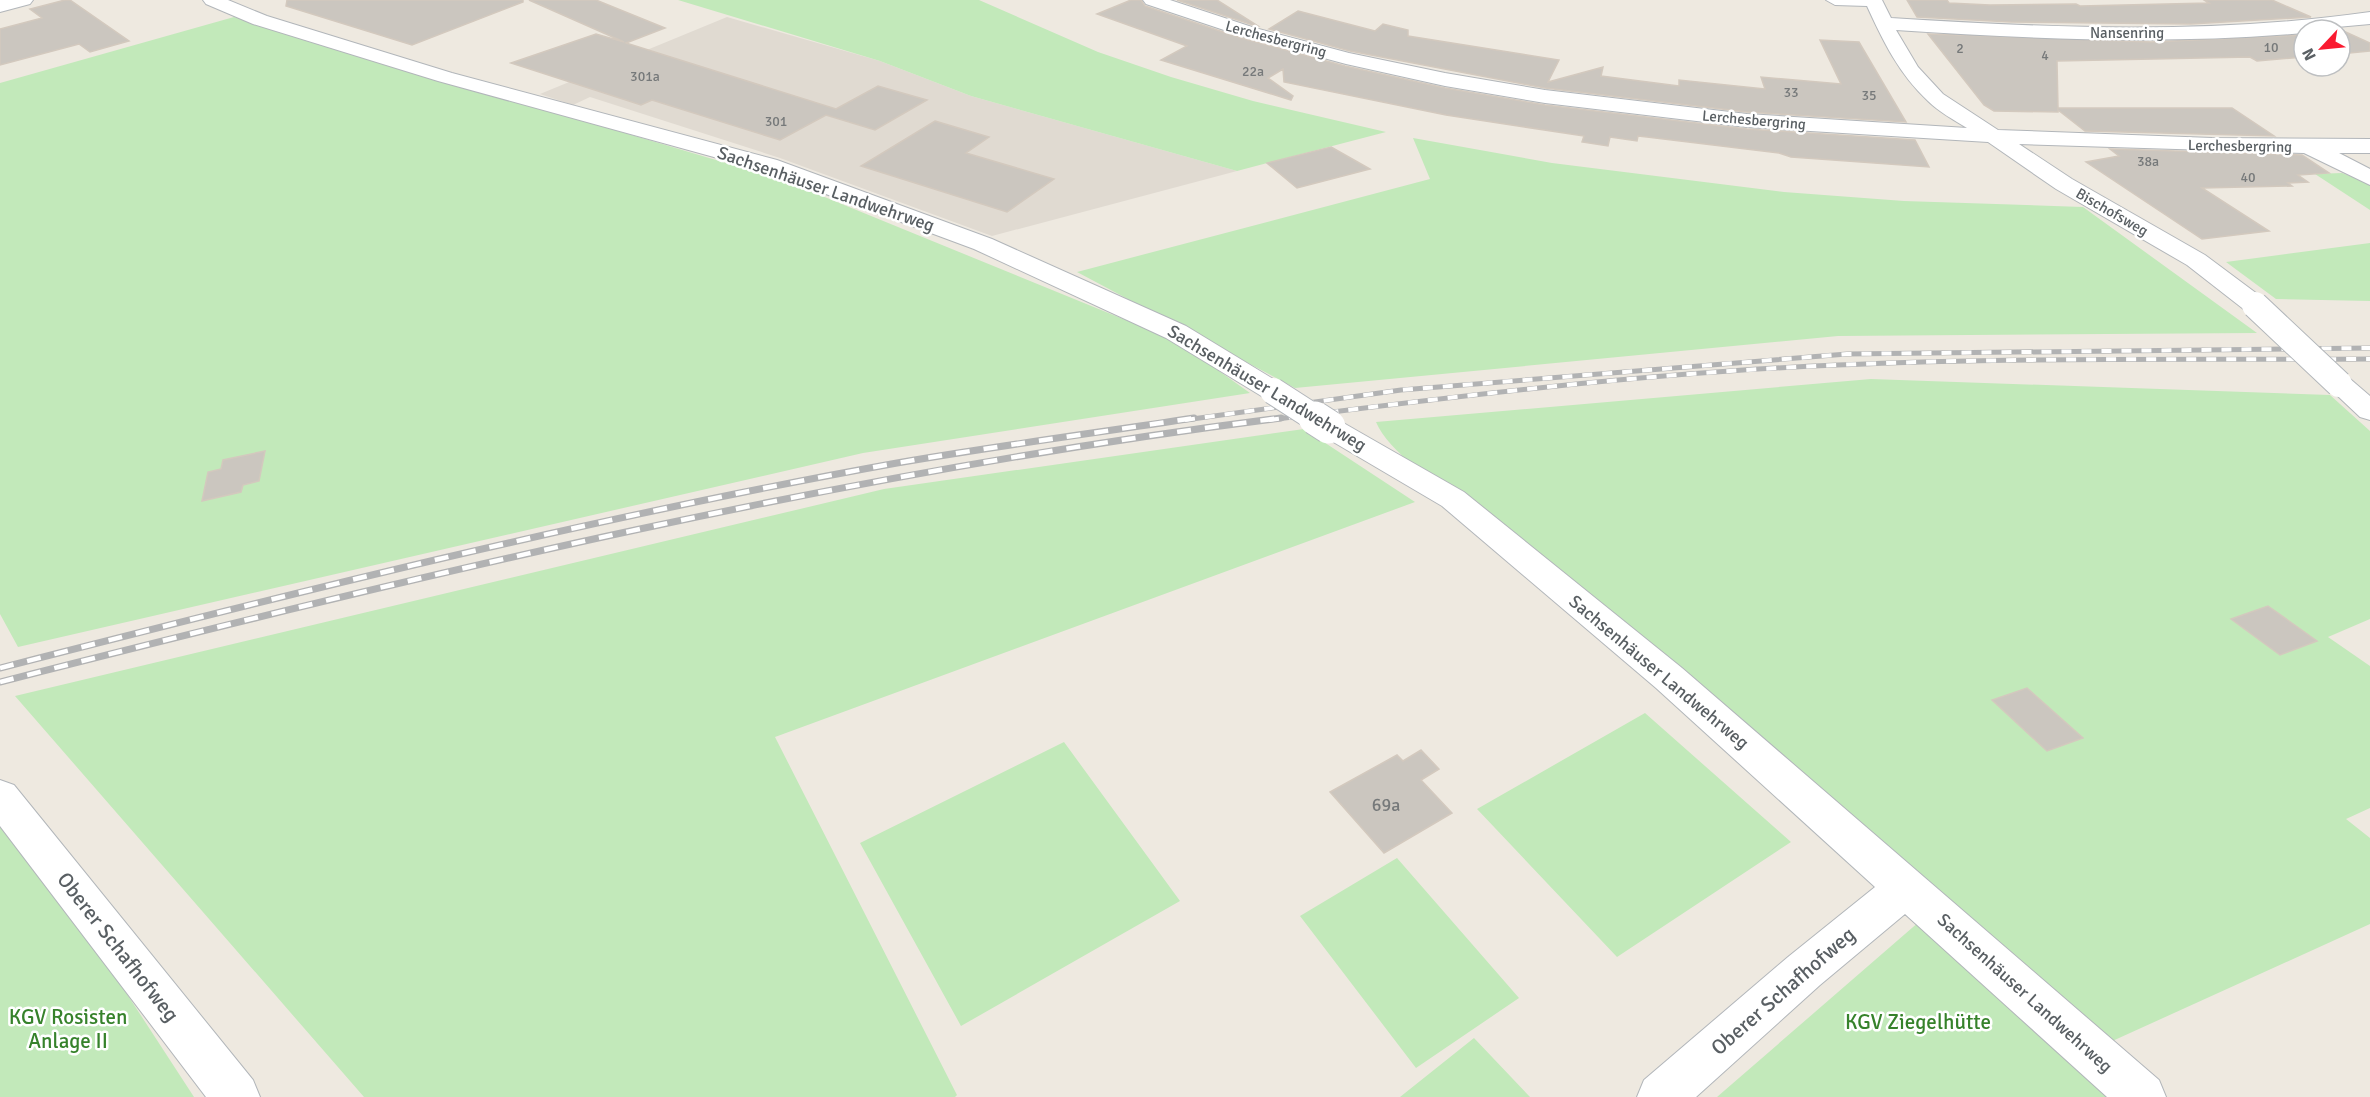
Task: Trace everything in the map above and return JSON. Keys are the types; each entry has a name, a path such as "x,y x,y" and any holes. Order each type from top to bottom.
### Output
{"street":[{"path":"0,6 24,0"},
{"name":"Sachsenhäuser Landwehrweg","path":"212,0 260,20 445,77 769,165 983,244 1176,332 1273,390 1329,427 1453,499 1668,678 2142,1097"},
{"name":"Lerchesbergring","path":"1152,0 1230,27 1310,49 1462,82 1566,99 1763,122 1991,136 2114,143 2370,146"},
{"path":"1835,0 1873,1"},
{"name":"Bischofsweg","path":"1873,1 1906,63 1936,98 2064,184 2196,260 2255,305 2370,411"},
{"name":"Nansenring","path":"1883,22 2028,31 2151,34 2289,28 2370,18"},
{"path":"2310,147 2370,178"},
{"name":"Oberer Schafhofweg","path":"0,796 236,1097"},
{"name":"Oberer Schafhofweg","path":"1661,1097 1804,971 1906,887"}],"shaded area":[{"path":"727,17 880,61 971,96 1237,171 992,236 780,158 590,97 573,105 540,94"}],"green space":[{"path":"678,0 979,0 1098,52 1171,77 1253,101 1386,132 1237,171 971,96 880,61"},
{"path":"234,17 783,180 1177,341 1250,393 863,453 18,647 0,614 0,83"},
{"path":"1413,138 1552,163 1784,192 1904,201 2083,207 2257,333 1838,336 1295,388 1077,272 1430,179"},
{"path":"2342,173 2370,184 2370,210 2315,174"},
{"path":"2370,243 2370,301 2276,299 2226,262"},
{"path":"1871,379 2330,395 2370,431 2370,619 2328,637 2370,666 2370,808 2346,819 2370,838 2370,924 2097,1048 1487,521 1409,462 1384,435 1376,422"},
{"path":"1304,429 1415,502 775,737 957,1095 955,1097 364,1097 15,696 884,489"},
{"path":"1645,713 1791,842 1617,957 1477,809"},
{"path":"1064,742 1180,901 961,1026 860,843"},
{"name":"KGV Rosisten Anlage II","path":"0,799 194,1097 0,1097"},
{"path":"1397,858 1519,998 1416,1068 1300,916"},
{"name":"KGV Ziegelhütte","path":"1920,921 2112,1097 1717,1097"},
{"path":"1474,1038 1530,1097 1400,1097"}],"building":[{"path":"70,0 129,41 90,52 79,44 0,65 0,29 42,18 30,9"},
{"path":"287,0 523,0 523,2 412,45 286,6"},
{"path":"529,0 596,0 665,28 626,43 836,109 878,86 927,100 875,130 826,115 780,140 652,100 641,105 511,63 596,34 624,42"},
{"path":"1131,0 1141,0 1145,6 1241,38 1345,66 1445,88 1545,105 1747,129 1915,140 1929,167 1791,157 1779,153 1638,136 1637,141 1610,137 1608,146 1582,142 1584,136 1446,115 1284,82 1283,69 1268,78 1293,96 1291,100 1161,60 1187,46 1097,14"},
{"path":"1177,0 1217,0 1258,26 1256,26"},
{"path":"1907,0 1947,0 1949,3 1990,5 2076,4 2080,6 2209,3 2204,0 2272,0 2311,17 2191,24 2011,22 1917,17"},
{"path":"1298,11 1375,31 1383,24 1408,30 1408,36 1559,60 1548,82 1603,67 1601,76 1679,86 1679,80 1765,89 1761,77 1841,84 1820,40 1859,42 1906,122 1747,112 1545,88 1350,51 1269,29"},
{"path":"1928,34 2151,42 2292,36 2292,58 2257,61 2250,57 2057,61 2058,108 2232,108 2274,136 2085,131 2058,110 2058,112 1994,111 1984,105"},
{"path":"2352,35 2370,43 2370,51 2352,53"},
{"path":"935,121 989,137 966,153 1054,179 1007,212 861,166"},
{"path":"1331,147 1370,169 1297,188 1267,163"},
{"path":"2110,149 2302,155 2329,173 2298,175 2308,182 2288,183 2292,186 2202,188 2269,231 2202,239 2086,162 2119,156"},
{"path":"265,451 259,481 243,485 241,492 202,501 208,472 221,469 223,460"},
{"path":"2268,606 2317,641 2280,655 2231,619"},
{"path":"2027,688 2083,738 2047,751 1992,700"},
{"path":"1421,750 1439,769 1421,780 1452,813 1384,853 1330,792 1397,755 1403,761"}],"railway":[{"path":"1185,420 1401,390 1847,354 2370,348"},
{"path":"1269,420 1552,386 1837,365 2104,359 2370,359"},
{"path":"0,668 447,557 671,507 897,463 1194,418"},
{"path":"0,682 317,603 636,530 958,467 1119,440 1281,418"}]}
